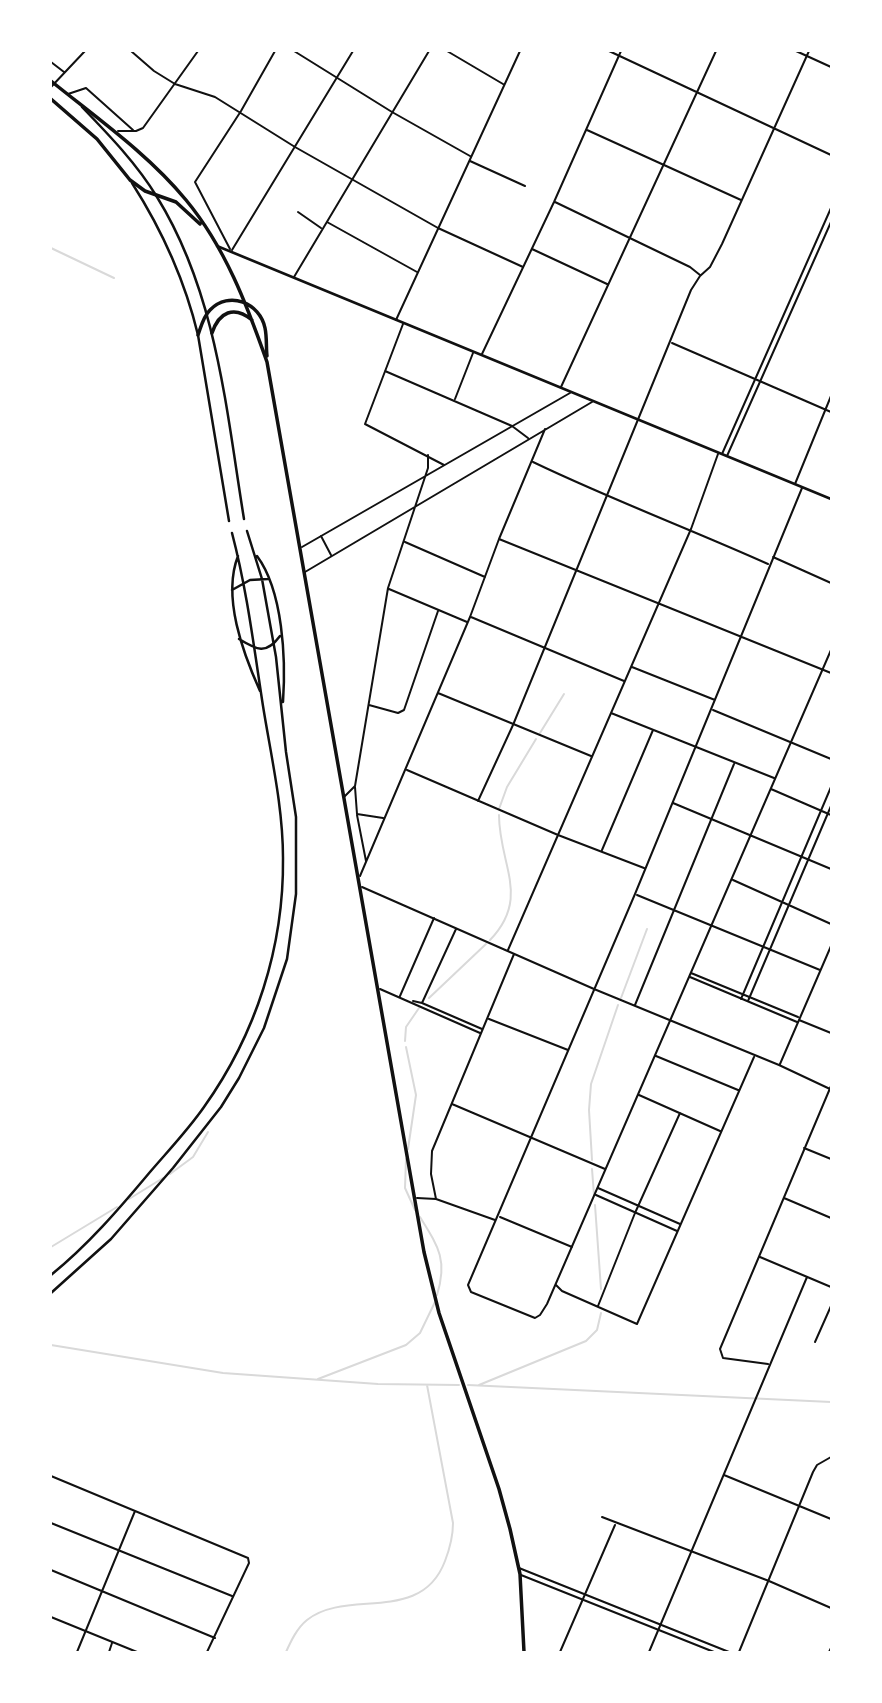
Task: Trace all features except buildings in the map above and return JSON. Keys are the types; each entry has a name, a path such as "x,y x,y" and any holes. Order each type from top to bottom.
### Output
{"highway":[{"path":"52,84 116,132 173,185 196,213 217,246 246,302 267,362"},
{"path":"51,99 97,139 130,180 145,191 176,202 208,233"},
{"path":"198,335 207,313 223,302 234,300 246,302 255,309 265,328 267,362 424,1252 439,1313 499,1489 519,1568 524,1652"},
{"path":"212,333 220,317 228,312 238,312 253,321"}],"street":[{"path":"52,84 85,51"},
{"path":"131,51 154,71 176,84 209,94 295,147 438,228 523,267"},
{"path":"116,132 143,128 198,51"},
{"path":"231,251 195,181 275,51"},
{"path":"293,51 392,112 471,156"},
{"path":"231,251 353,51"},
{"path":"294,277 429,51"},
{"path":"447,51 504,84"},
{"path":"396,320 520,51"},
{"path":"609,51 831,155"},
{"path":"481,355 554,202 621,51"},
{"path":"561,388 716,51"},
{"path":"796,51 831,67"},
{"path":"478,802 513,725 691,290 710,267 809,51"},
{"path":"51,62 64,72"},
{"path":"67,94 86,88 134,131"},
{"path":"82,107 132,162 156,195 184,250 212,333 244,519"},
{"path":"586,129 742,200"},
{"path":"469,160 525,186"},
{"path":"130,180 169,249 185,289 198,335 229,521"},
{"path":"554,202 690,267 700,276"},
{"path":"508,950 656,604 691,529 720,454 831,208"},
{"path":"299,212 322,229"},
{"path":"326,222 417,272"},
{"path":"726,457 831,222"},
{"path":"217,246 831,499"},
{"path":"531,249 608,284"},
{"path":"808,260 813,262"},
{"path":"403,323 364,421 366,426 444,465"},
{"path":"670,342 831,412"},
{"path":"454,401 474,352"},
{"path":"384,370 512,426 529,438"},
{"path":"300,548 571,392"},
{"path":"795,484 831,396"},
{"path":"304,573 593,401"},
{"path":"358,880 470,617 545,429"},
{"path":"366,862 355,786 388,588 428,468 428,455"},
{"path":"532,461 606,497 691,529 769,565"},
{"path":"802,487 635,894 468,1285 471,1292 535,1318 540,1315 556,1285 831,650"},
{"path":"51,1293 111,1239 207,1126 239,1078 264,1028 290,944 297,886 296,817 274,644 262,579 247,531"},
{"path":"51,1275 94,1236 204,1107 237,1051 263,991 278,928 283,860 280,812 245,583 232,533"},
{"path":"321,536 332,556"},
{"path":"499,539 831,673"},
{"path":"404,542 485,577"},
{"path":"254,552 269,579 281,635 285,675 283,708"},
{"path":"237,556 232,590 239,639 262,695"},
{"path":"772,557 831,583"},
{"path":"232,590 245,583 269,579"},
{"path":"388,588 467,622"},
{"path":"369,705 398,713 404,710 438,611"},
{"path":"470,617 625,681"},
{"path":"239,639 256,649 265,649 274,644 281,635"},
{"path":"631,667 716,700"},
{"path":"437,692 592,757"},
{"path":"712,710 831,759"},
{"path":"611,713 775,779"},
{"path":"601,851 653,730"},
{"path":"635,1006 734,764"},
{"path":"405,769 478,802 645,869"},
{"path":"343,798 355,786"},
{"path":"741,999 831,787"},
{"path":"771,789 830,814"},
{"path":"672,803 831,869"},
{"path":"748,1001 830,814 831,806"},
{"path":"357,814 385,819"},
{"path":"732,879 831,924"},
{"path":"359,886 594,989 831,1087 720,1352 723,1358 769,1364"},
{"path":"635,894 820,970"},
{"path":"399,997 434,918"},
{"path":"422,1003 456,928"},
{"path":"779,1065 831,946"},
{"path":"436,1199 431,1174 432,1151 515,953"},
{"path":"691,972 798,1020"},
{"path":"689,977 831,1033"},
{"path":"377,987 483,1029"},
{"path":"412,1002 481,1033"},
{"path":"488,1018 569,1051"},
{"path":"655,1056 739,1090"},
{"path":"556,1285 562,1291 637,1324 754,1056"},
{"path":"638,1095 721,1131"},
{"path":"827,1097 831,1098"},
{"path":"451,1103 606,1170"},
{"path":"597,1307 680,1113"},
{"path":"804,1148 831,1159"},
{"path":"598,1188 681,1224"},
{"path":"595,1195 678,1231"},
{"path":"783,1197 831,1218"},
{"path":"416,1198 436,1199 497,1221"},
{"path":"499,1216 572,1247"},
{"path":"760,1257 831,1287"},
{"path":"649,1652 807,1277"},
{"path":"815,1342 831,1306"},
{"path":"739,1652 817,1465 831,1457"},
{"path":"723,1475 831,1519"},
{"path":"51,1476 247,1557 249,1563 216,1638 207,1652"},
{"path":"77,1652 135,1511"},
{"path":"602,1517 769,1581 831,1608"},
{"path":"51,1523 233,1597"},
{"path":"562,1651 616,1523"},
{"path":"519,1568 729,1652"},
{"path":"51,1570 216,1638"},
{"path":"520,1574 713,1652"},
{"path":"51,1617 137,1652"},
{"path":"109,1652 113,1642"},
{"path":"830,1652 831,1648"}],"waterway":[{"path":"51,248 114,278"},
{"path":"540,733 564,694"},
{"path":"499,809 507,787 536,739"},
{"path":"490,940 502,924 509,909 511,895 499,815"},
{"path":"621,998 647,929"},
{"path":"429,998 486,944"},
{"path":"592,1160 589,1110 591,1084 618,1005"},
{"path":"405,1041 406,1027 419,1008"},
{"path":"406,1047 416,1095 408,1149"},
{"path":"170,1174 193,1157 208,1132"},
{"path":"406,1159 405,1188 415,1210"},
{"path":"592,1169 594,1195"},
{"path":"129,1199 163,1178"},
{"path":"595,1205 601,1289"},
{"path":"51,1247 117,1207"},
{"path":"420,1217 432,1236 441,1263 442,1272 437,1295"},
{"path":"318,1379 406,1345 420,1333 435,1302"},
{"path":"479,1385 586,1341 597,1330 601,1313"},
{"path":"51,1345 223,1373 378,1384 459,1385"},
{"path":"286,1652 297,1631 307,1620 323,1611 342,1606 401,1599 419,1593 434,1581 445,1561 453,1523 427,1385"},
{"path":"468,1385 831,1402"}]}
